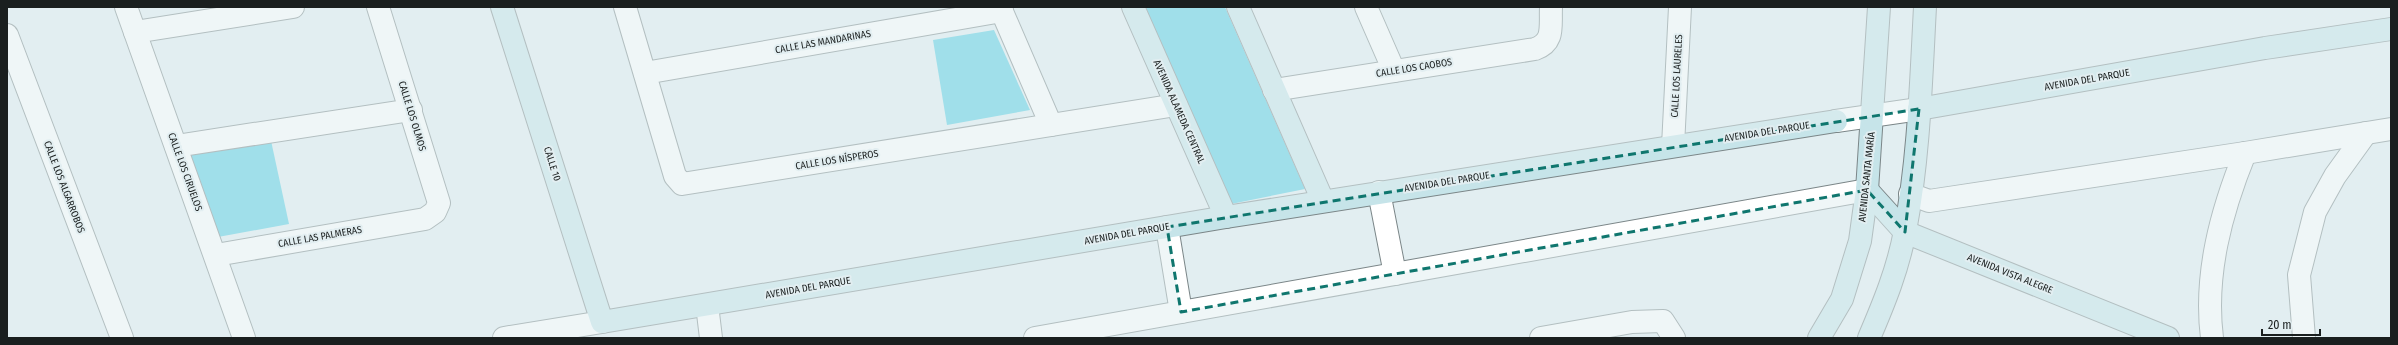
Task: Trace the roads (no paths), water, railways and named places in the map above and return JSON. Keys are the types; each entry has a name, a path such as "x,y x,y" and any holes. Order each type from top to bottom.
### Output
{"street":[{"name":"CALLE LOS CIRUELOS","path":"126,7 216,255 244,338"},
{"path":"135,32 293,7"},
{"name":"CALLE LOS OLMOS","path":"378,7 439,203 435,212 425,219"},
{"name":"CALLE 10","path":"502,7 602,322"},
{"name":"CALLE LOS NÍSPEROS","path":"625,7 675,176 682,184 1176,105"},
{"name":"AVENIDA ALAMEDA CENTRAL","path":"1133,7 1226,217"},
{"path":"1238,7 1323,201"},
{"path":"1366,7 1394,71"},
{"name":"CALLE LOS CAOBOS","path":"1274,90 1535,49 1544,46 1549,38 1551,7"},
{"name":"CALLE LOS LAURELES","path":"1673,146 1680,7"},
{"name":"AVENIDA SANTA MARÍA","path":"1819,338 1842,299 1860,242 1867,190 1879,7"},
{"path":"1869,338 1890,287 1905,232 1919,109 1925,7"},
{"path":"1001,9 1051,125"},
{"name":"CALLE LAS MANDARINAS","path":"645,74 1001,9"},
{"name":"AVENIDA DEL PARQUE","path":"504,338 547,334 602,322 1226,217 1673,146 1919,109 2265,48 2391,29"},
{"name":"CALLE LOS ALGARROBOS","path":"7,35 122,338"},
{"path":"176,146 411,110"},
{"path":"1910,194 1929,201 2245,154 2391,129"},
{"path":"2304,338 2299,275 2315,212 2335,176 2366,133"},
{"path":"2212,338 2208,311 2212,263 2232,187 2245,154"},
{"path":"1035,338 1867,190"},
{"name":"AVENIDA VISTA ALEGRE","path":"1867,190 1905,232 2168,338"},
{"path":"1379,192 1395,274"},
{"name":"CALLE LAS PALMERAS","path":"216,255 425,219"},
{"path":"1167,227 1181,312"},
{"path":"707,305 712,338"},
{"path":"1541,338 1632,322 1663,321 1674,338"}]}
